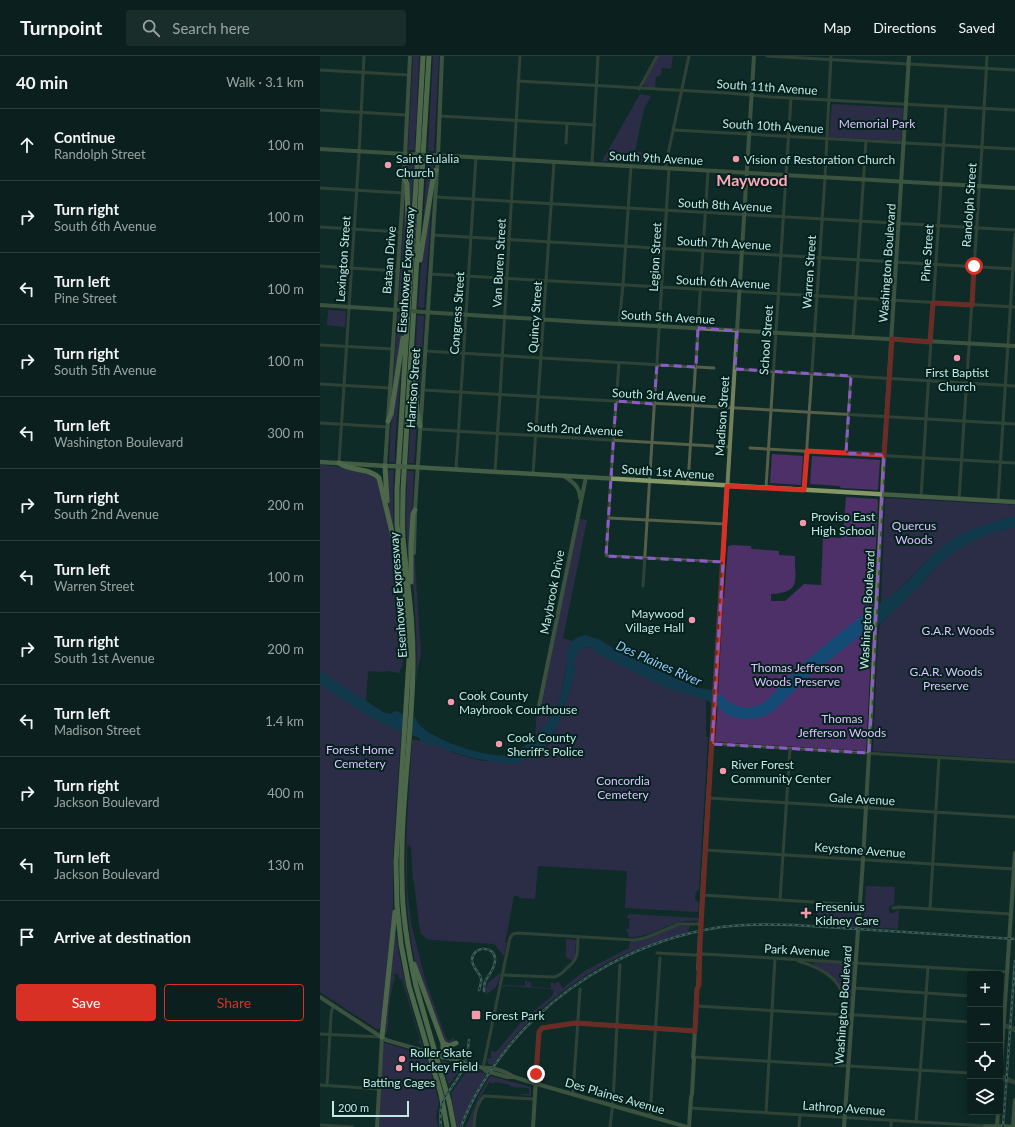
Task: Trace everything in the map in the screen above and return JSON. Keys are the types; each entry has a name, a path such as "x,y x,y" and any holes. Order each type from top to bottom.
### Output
{"highway":[{"name":"Eisenhower Expressway","path":"408,715 407,612 397,524 397,489 423,56"},
{"name":"Eisenhower Expressway","path":"429,56 403,506 403,536 410,593 413,670 396,861 397,905 406,973 441,1094 447,1127"},
{"path":"417,270 432,184 436,170"},
{"path":"404,177 407,184 408,256 411,266"},
{"path":"388,424 391,414 403,337 407,330"},
{"path":"412,341 414,350 417,412 420,428"},
{"path":"339,463 344,466 376,475 380,481 397,556 401,564"},
{"path":"387,466 388,512"},
{"path":"410,593 411,545 413,514 415,510"},
{"name":"Eisenhower Expressway","path":"406,738 401,865 404,918 409,954 416,986 449,1101 454,1127"},
{"path":"382,1037 397,905"},
{"path":"409,954 443,1043 441,1056"},
{"path":"443,1043 449,1046 456,1043"}],"main road":[{"name":"South 1st Avenue","path":"320,462 1015,502"}],"street":[{"name":"Lexington Street","path":"339,463 350,307 364,56"},
{"name":"Bataan Drive","path":"387,466 390,388 397,310 400,232 407,154 410,56"},
{"name":"Harrison Street","path":"414,553 415,468 423,390 425,312 430,274 435,197 435,155 440,116 442,56"},
{"name":"Van Buren Street","path":"495,472 520,56"},
{"path":"592,164 598,56"},
{"path":"639,89 656,56"},
{"name":"Legion Street","path":"643,586 662,287 667,168 689,56"},
{"name":"Madison Street","path":"688,1127 691,1098 696,986 703,895 754,56"},
{"path":"767,56 831,58 1015,70"},
{"name":"Washington Boulevard","path":"844,1127 850,1015 854,988 863,860 884,455 909,56"},
{"name":"Randolph Street","path":"959,499 980,186 987,56"},
{"name":"Warren Street","path":"804,490 825,177 831,58"},
{"path":"320,70 409,75"},
{"name":"South 11th Avenue","path":"518,81 752,96 1015,110"},
{"name":"School Street","path":"766,488 791,98"},
{"name":"Pine Street","path":"921,497 946,106"},
{"path":"320,110 407,115"},
{"path":"440,116 595,125"},
{"path":"566,143 567,124"},
{"name":"South 10th Avenue","path":"674,130 1015,149"},
{"path":"853,337 866,141"},
{"name":"South 9th Avenue","path":"320,149 1015,188"},
{"name":"Congress Street","path":"456,470 476,158"},
{"name":"Quincy Street","path":"534,474 554,162"},
{"path":"619,324 631,166"},
{"path":"688,483 708,171"},
{"path":"320,188 403,193"},
{"name":"South 8th Avenue","path":"435,197 1015,230"},
{"path":"320,227 400,232"},
{"path":"998,501 1010,307 1014,269 1015,234"},
{"name":"South 7th Avenue","path":"432,235 1014,269"},
{"path":"320,266 398,271"},
{"name":"South 6th Avenue","path":"430,274 1015,307"},
{"name":"South 5th Avenue","path":"320,305 737,331 1015,346"},
{"path":"320,345 393,349"},
{"path":"425,351 714,368"},
{"path":"619,362 606,556 723,562"},
{"path":"735,370 1015,386"},
{"path":"846,453 851,376"},
{"path":"320,384 390,388"},
{"name":"South 3rd Avenue","path":"423,390 1015,424"},
{"path":"320,423 388,424"},
{"name":"South 2nd Avenue","path":"420,428 730,447"},
{"path":"750,448 1015,463"},
{"path":"562,476 572,481 576,485 580,494 580,507"},
{"name":"Maybrook Drive","path":"538,711 586,477"},
{"path":"609,518 725,524"},
{"path":"712,744 1015,762"},
{"path":"780,900 790,749"},
{"path":"930,908 939,758"},
{"name":"Gale Avenue","path":"709,798 1015,817"},
{"name":"Keystone Avenue","path":"705,850 1014,868"},
{"path":"1003,1018 1008,972 1015,853"},
{"path":"703,895 860,904"},
{"path":"892,908 930,908 1011,914"},
{"path":"483,1068 510,938 513,934 518,933 634,940 651,936 680,924 701,924"},
{"path":"502,975 554,978 558,976 572,965 576,959 578,937"},
{"name":"Park Avenue","path":"657,953 704,954 1008,972"},
{"path":"650,1116 660,958"},
{"path":"766,1113 776,958"},
{"path":"788,959 814,967 836,982 850,1015"},
{"path":"610,1127 620,965"},
{"path":"916,1122 928,967"},
{"path":"854,988 967,996"},
{"path":"573,1094 580,989"},
{"name":"Des Plaines Avenue","path":"320,997 386,1040 483,1068 486,1071 508,1077 514,1077 688,1127"},
{"path":"327,1086 331,1015 333,1005"},
{"path":"696,1006 967,1022"},
{"path":"533,1127 540,1029 544,1027 578,1024 695,1031"},
{"path":"1003,1025 1015,1030"},
{"path":"320,1034 382,1037 377,1127"},
{"path":"693,1056 967,1073"},
{"path":"1002,1079 1015,1083"},
{"path":"320,1085 379,1089"},
{"path":"474,1127 475,1111 477,1105 484,1096 534,1098"},
{"path":"1012,1127 1015,1100"},
{"name":"Lathrop Avenue","path":"690,1108 916,1122 938,1125 1012,1127"},
{"path":"799,1127 800,1115"},
{"path":"997,1127 998,1115"},
{"path":"891,1121 891,1127"},
{"path":"320,1125 353,1127"}],"highlighted area":[{"path":"698,328 737,331 735,369 851,376 846,453 884,455 869,753 712,744 723,562 606,556 616,401 654,404 657,365 696,367"}],"green space":[{"path":"413,56 419,56 415,150 408,150 408,149"},
{"path":"433,56 439,56 434,151 428,151"},
{"path":"658,56 673,56 671,69 662,68 661,75 656,77 655,88 644,86 643,84"},
{"path":"640,94 651,96 644,109 635,151 651,154 649,163 602,161"},
{"name":"Memorial Park","path":"832,104 903,108 901,141 829,137"},
{"path":"409,157 414,158 410,230 409,184 407,168"},
{"path":"427,158 434,160 423,227 427,181"},
{"path":"433,187 423,308 418,307 421,267"},
{"path":"406,191 407,261 405,307 398,306"},
{"path":"328,310 346,311 345,327 327,325"},
{"path":"398,314 404,314 403,330 391,410"},
{"path":"417,315 424,316 419,408 416,351"},
{"path":"401,368 395,462 389,462 391,424"},
{"path":"414,373 417,422 414,463 408,463"},
{"name":"Proviso East High School","path":"772,454 803,456 801,485 770,483"},
{"name":"Proviso East High School","path":"812,456 880,460 878,489 841,488 839,486 810,484"},
{"path":"320,465 349,468 364,472 377,478 394,550 399,580 405,659 403,659 402,667 399,673 388,671 368,671 366,701 320,671"},
{"path":"388,470 394,470 394,535 389,513"},
{"path":"407,471 414,472 410,554 408,554 406,520"},
{"name":"Thomas Jefferson Woods Preserve","path":"846,497 877,499 878,501 874,586 871,588 874,588 866,751 716,742 723,598 728,546 751,546 753,550 779,551 779,555 795,556 795,583 788,590 781,593 771,594 771,601 785,601 804,584 821,585 823,537 841,538 843,535"},
{"name":"Quercus Woods","path":"886,498 1015,505 1015,516 980,526 963,533 947,543 904,585 881,603"},
{"path":"579,519 587,520 563,638 572,641 569,646 562,691 558,705 544,728 542,728 535,737 537,713"},
{"name":"G.A.R. Woods","path":"1015,527 1015,760 873,751 878,635 880,624 920,586 939,564 950,555 974,540 1001,530"},
{"path":"412,555 415,555 421,655 416,683 417,657"},
{"name":"Concordia Cemetery","path":"581,648 593,648 612,661 641,674 660,685 706,700 706,737 708,737 699,890 696,891 695,900 699,903 698,912 625,908 627,871 538,866 535,899 519,898 518,896 514,896 505,943 507,943 504,956 494,944 432,940 427,939 421,934 413,881 411,847 407,844 407,887 411,923 425,979 446,1038 449,1041 454,1037 452,1044 445,1043 418,973 411,941 406,884 406,855 412,740 418,741 421,739 428,744 436,745 463,756 488,761 526,758 537,746 546,748 554,737 553,735 567,699 576,667 574,664 576,654"},
{"name":"Forest Home Cemetery","path":"320,684 379,722 401,731 393,856 393,913 382,1024 378,1030 320,992"},
{"path":"866,886 895,887 894,904 889,907 889,911 894,913 899,909 898,929 863,927"},
{"path":"818,904 857,906 857,928 816,925"},
{"path":"630,914 699,918 698,921 686,921 670,925 647,935 629,937 626,929 629,929 630,919 627,918"},
{"path":"682,925 690,925 688,932 659,941 616,958 575,983 549,1002 527,1023 492,1065 488,1064 487,1059 491,1058 491,1051 496,1052 524,1019 552,996 554,991 552,989 505,986 503,988 503,985 525,986 525,981 528,981 527,983 531,982 531,987 551,988 551,982 556,985 555,983 558,981 563,988 586,970 629,949 630,941 645,938"},
{"path":"394,934 396,934 407,991 423,1047 417,1043 420,1041 402,979 400,979 397,972 397,974 394,974 395,980 390,1001 389,1022 387,1034 385,1034"},
{"path":"566,939 576,940 575,958 572,961 565,956"},
{"path":"814,962 853,964 850,1010 840,988 832,979 814,965"},
{"path":"500,973 498,983 495,988 485,995 488,983"},
{"path":"385,1043 415,1052 417,1054 426,1055 439,1102 436,1116 438,1127 379,1127 383,1045"},
{"path":"441,1060 462,1067 449,1085"},
{"path":"466,1068 486,1074 459,1127 457,1127 451,1093 466,1072 464,1072"},
{"path":"490,1076 531,1087 531,1096 521,1095 529,1093 528,1088 511,1087 510,1085 495,1082 494,1084 489,1082 474,1109 473,1127 466,1127 479,1095"}],"water":[{"path":"1015,516 1015,527 1001,530 974,540 950,555 939,564 920,586 880,624 862,634 816,670 776,709 765,716 758,718 744,719 729,716 706,700 660,685 596,653 593,648 588,647 579,650 577,653 574,664 576,667 567,699 557,727 545,748 537,747 518,764 507,764 473,758 435,745 429,745 418,737 404,733 379,722 320,684 320,671 383,712 391,714 397,711 402,714 415,717 420,725 442,739 456,745 487,754 509,755 523,748 542,728 544,728 558,705 565,675 569,646 572,641 585,635 600,640 623,654 698,688 713,690 719,693 730,703 749,708 764,703 809,658 870,609 897,591 947,543 963,533"}],"railway":[{"path":"461,1127 471,1103 491,1070 515,1039 536,1017 558,998 583,980 608,965 663,941 721,927 767,924 1015,939"},
{"path":"479,990 481,978 474,967 472,959 476,951 484,949 492,952 495,959 493,968 485,982 484,991"},
{"path":"1003,1127 1015,961"},
{"path":"441,1127 441,1108 446,1096 464,1067 469,1040"}],"place":[{"name":"Vision of Restoration Church","path":"736,159"},
{"name":"Saint Eulalia Church","path":"388,165"},
{"name":"First Baptist Church","path":"957,358"},
{"name":"Proviso East High School","path":"803,523"},
{"name":"Maywood Village Hall","path":"692,620"},
{"name":"Cook County Maybrook Courthouse","path":"451,702"},
{"name":"Cook County Sheriff's Police","path":"499,744"},
{"name":"River Forest Community Center","path":"723,771"},
{"name":"Fresenius Kidney Care","path":"806,913"},
{"name":"Forest Park","path":"476,1015"},
{"name":"Roller Skate Hockey Field","path":"402,1059"},
{"name":"Batting Cages","path":"399,1068"}],"district":[{"name":"Maywood","path":"752,179"}],"route":[{"path":"536,1074 539,1030 542,1028 575,1023 695,1031 697,989 699,985 698,969 727,486 804,490 807,451 884,455 892,339 930,342 933,303 972,305 974,266"}],"water label":[{"name":"Des Plaines River","path":"659,663"}],"park label":[{"name":"G.A.R. Woods Preserve","path":"946,678"},
{"name":"Thomas Jefferson Woods","path":"842,725"}]}
